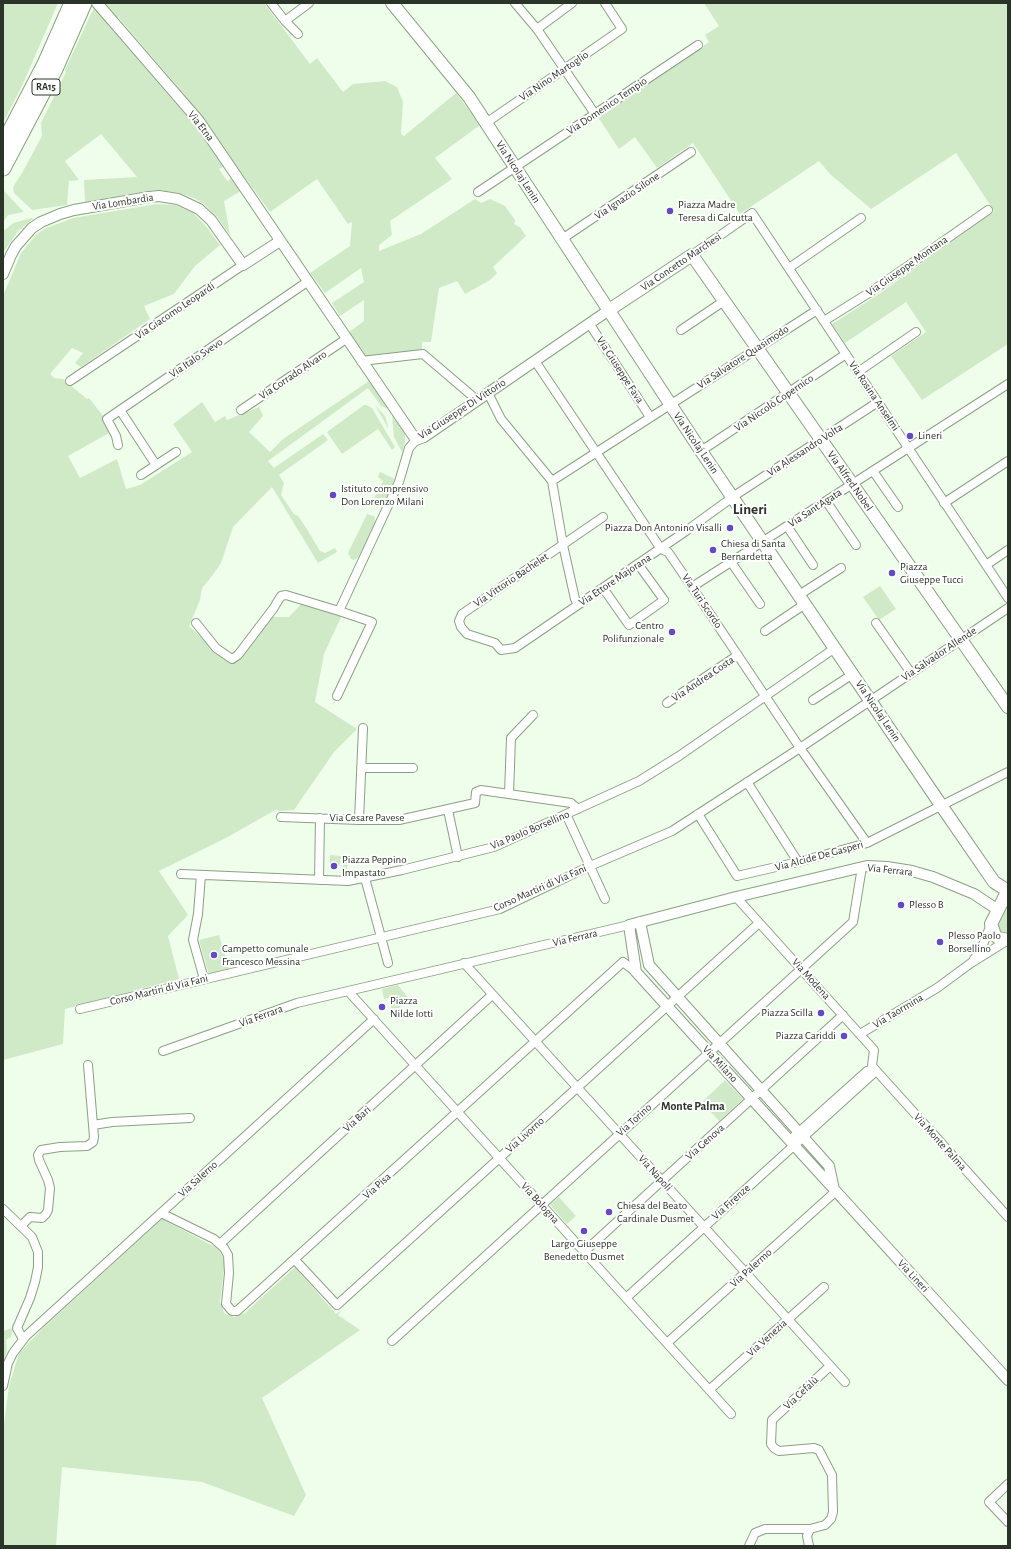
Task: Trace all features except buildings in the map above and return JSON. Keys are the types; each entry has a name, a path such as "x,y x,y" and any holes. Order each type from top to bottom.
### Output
{"highway":[{"path":"3,137 62,3"},
{"name":"RA15","path":"3,146 45,64 72,3"},
{"name":"RA15","path":"3,168 55,69 84,3"},
{"path":"77,20 88,3"}],"main road":[{"name":"Via Nicolaj Lenin","path":"392,3 469,96 670,404 941,806 994,882 1005,889"},
{"name":"Via Alfred Nobel","path":"692,255 1008,707"},
{"name":"Via Concetto Marchesi","path":"609,310 692,255"},
{"path":"1005,889 998,910 991,924 995,935 998,938 1008,940"}],"street":[{"name":"Via Etna","path":"97,3 199,121 280,240"},
{"path":"272,3 285,21 298,34"},
{"path":"285,21 309,3"},
{"path":"515,3 537,29 595,114"},
{"path":"537,29 572,3"},
{"name":"Via Nino Martoglio","path":"486,123 622,29 605,3"},
{"name":"Via Domenico Tempio","path":"478,192 698,45"},
{"name":"Via Ignazio Silone","path":"562,239 691,152"},
{"name":"Via Lombardia","path":"3,274 11,255 24,237 32,228 50,218 74,210 159,196 178,199 199,209 211,220 243,265"},
{"name":"Via Giuseppe Montana","path":"824,321 872,291 988,210"},
{"name":"Via Rosina Anselmi","path":"752,213 1008,598"},
{"name":"Via Concetto Marchesi","path":"692,255 752,213"},
{"path":"789,268 861,218"},
{"name":"Via Giacomo Leopardi","path":"70,382 280,240"},
{"name":"Via Giuseppe Di Vittorio","path":"280,240 307,282 416,440 488,393 609,310"},
{"name":"Via Italo Svevo","path":"118,445 116,436 108,419 307,282"},
{"path":"681,330 724,301"},
{"name":"Via Salvatore Quasimodo","path":"552,481 817,310"},
{"name":"Via Giuseppe Fava","path":"589,323 650,417"},
{"path":"858,372 916,332"},
{"name":"Via Corrado Alvaro","path":"241,410 346,339"},
{"path":"361,361 423,354 477,400"},
{"name":"Via Niccolò Copernico","path":"702,451 846,354"},
{"name":"Via Turi Scordo","path":"535,360 661,549 668,552 800,748 867,843"},
{"name":"Via Sant'Agata","path":"692,587 1008,384"},
{"path":"488,393 501,418 552,481 563,545 575,598 578,605"},
{"name":"Via Alessandro Volta","path":"733,498 878,402"},
{"path":"120,410 156,465"},
{"path":"339,611 399,482 409,448 416,440"},
{"path":"141,475 176,452"},
{"path":"944,503 1008,461"},
{"path":"873,471 898,507"},
{"name":"Via Ettore Majorana","path":"495,643 501,650 515,648 661,549 733,498"},
{"path":"826,501 856,545"},
{"name":"Via Vittorio Bachelet","path":"495,643 467,634 461,627 460,621 462,614 603,517"},
{"path":"787,526 813,565"},
{"path":"986,565 1008,550"},
{"path":"731,562 760,604"},
{"path":"603,588 629,625 664,600 638,564"},
{"path":"765,631 841,568"},
{"path":"196,623 216,648 232,659 238,656 281,596 286,595 372,622 337,696"},
{"name":"Via Salvador Allende","path":"870,700 1008,608"},
{"path":"876,623 911,673"},
{"name":"Via Paolo Borsellino","path":"181,874 348,881 458,857 494,847 639,781 679,756 835,648"},
{"name":"Via Andrea Costa","path":"667,703 738,655"},
{"path":"813,700 853,674"},
{"name":"Corso Martiri di Via Fani","path":"80,1009 500,909 590,866 672,831 800,748 870,700"},
{"path":"533,714 511,738 508,794 571,803 578,809"},
{"path":"359,820 363,728"},
{"path":"361,768 413,768"},
{"name":"Via Alcide De Gasperi","path":"698,814 737,876 798,862 867,843 1008,772"},
{"path":"747,782 798,862"},
{"name":"Via Cesare Pavese","path":"281,817 399,820 475,803 476,792 481,790 508,794"},
{"path":"448,810 458,857"},
{"path":"566,814 605,899"},
{"path":"319,880 320,818"},
{"name":"Via Ferrara","path":"163,1051 296,1003 629,925 736,897 862,867 887,867 912,871 974,894 998,910"},
{"name":"Via Torino","path":"392,1341 800,968 853,922 862,867"},
{"path":"201,875 198,914 192,940 204,979"},
{"path":"365,878 388,963"},
{"name":"Via Modena","path":"736,897 874,1050 874,1068"},
{"name":"Via Milano","path":"640,922 649,965 828,1166"},
{"name":"Via Livorno","path":"295,1260 337,1305 759,923"},
{"path":"971,963 981,950 991,924"},
{"path":"629,925 636,972"},
{"name":"Via Taormina","path":"860,1034 936,988 971,963 1008,940"},
{"name":"Via Pisa","path":"221,1243 228,1255 229,1274 226,1304 232,1311 237,1311 623,962 636,972"},
{"name":"Via Napoli","path":"464,963 845,1382"},
{"name":"Via Milano","path":"636,972 835,1192"},
{"name":"Via Bologna","path":"348,991 731,1414"},
{"name":"Via Bari","path":"221,1243 492,995"},
{"name":"Via Genova","path":"584,1252 843,1015"},
{"name":"Via Salerno","path":"3,1386 8,1364 23,1339 374,1019"},
{"path":"21,1226 30,1217 42,1218 48,1210 50,1188 39,1160 38,1155 41,1150 90,1145 93,1142 94,1137 88,1065"},
{"path":"832,1106 874,1068"},
{"name":"Via Monte Palma","path":"874,1068 1008,1217"},
{"name":"Via Firenze","path":"801,1135 818,1123 832,1106"},
{"name":"Via Firenze","path":"626,1298 704,1227 832,1106"},
{"path":"93,1125 112,1122 190,1118"},
{"name":"Via Lineri","path":"828,1166 835,1192 1008,1380"},
{"name":"Via Palermo","path":"667,1343 835,1192"},
{"path":"3,1209 32,1237 37,1247 39,1258 31,1293 17,1328 23,1339"},
{"path":"161,1213 221,1243"},
{"name":"Via Venezia","path":"709,1390 824,1287"},
{"name":"Via Cefalù","path":"810,1529 825,1525 831,1519 833,1512 832,1475 823,1455 819,1450 814,1448 779,1451 774,1448 771,1444 772,1420 830,1366"},
{"path":"1008,1484 989,1502 1008,1522"},
{"path":"749,1546 755,1533 765,1529 810,1529 807,1536 809,1546"}],"green space":[{"path":"3,3 58,3 22,86 3,123"},
{"path":"96,3 264,3 310,64 317,58 343,92 353,84 385,81 397,87 403,102 401,134 404,136 456,93 480,125 435,158 452,179 390,221 392,235 379,245 379,251 421,234 475,199 481,203 490,199 505,206 515,220 514,224 520,227 526,236 493,267 497,273 490,280 465,294 457,281 439,288 431,342 422,342 422,351 365,356 349,332 364,321 364,300 340,316 332,303 364,282 361,268 325,293 310,273 350,246 352,222 348,224 317,179 270,212 184,94 118,17 107,24 195,126 224,166 219,169 227,181 232,178 241,191 224,201 230,235 217,217 204,204 196,199 180,193 159,190 147,191 85,202 84,180 137,177 101,134 65,161 79,180 69,181 67,205 32,210 14,193 13,187 42,136 41,123 66,72 65,70"},
{"path":"704,3 1008,3 1008,344 922,400 891,356 926,332 906,302 845,343 832,324 879,294 994,211 956,153 871,209 830,174 819,161 740,214 693,143 657,168 635,137 619,149 598,117 709,42 705,35 719,26"},
{"path":"4,191 24,212 8,215 3,222"},
{"path":"157,204 175,205 193,213 205,225 220,245 195,266 174,294 144,306 150,319 81,367 75,363 83,353 72,348 50,374 54,378 63,379 87,399 89,398 103,416 109,433 68,456 80,478 117,459 126,489 140,485 192,452 173,424 202,402 215,422 225,416 227,420 259,407 263,416 249,432 270,452 283,439 369,381 388,409 381,406 368,388 268,461 274,468 323,434 328,440 279,475 284,483 281,495 294,514 298,516 305,526 320,551 325,553 335,548 337,552 318,563 272,487 233,527 221,563 202,588 200,600 189,626 225,659 242,656 271,617 289,617 303,602 342,615 324,654 315,702 357,729 334,752 294,810 278,811 277,809 226,838 159,871 188,915 168,936 179,979 65,1009 63,1044 3,1060 3,296 21,253 36,235 44,229 73,218"},
{"path":"33,219 18,231 3,253 3,228 5,230 13,223"},
{"path":"364,405 372,408 395,447 392,450 378,429 342,454 327,432"},
{"path":"375,405 385,416 388,428"},
{"path":"392,416 405,434 405,442 402,452 394,437"},
{"path":"380,472 395,480 385,502 382,505 373,500 383,481 378,477"},
{"path":"367,514 374,516 376,522 358,558 354,560 351,559 348,553"},
{"path":"880,586 896,609 879,620 863,597"},
{"path":"330,855 341,856 340,866 330,865"},
{"path":"343,856 348,856 347,872 343,872"},
{"path":"1006,909 1008,910 1008,934 1004,935 998,932 997,923"},
{"name":"Campetto comunale Francesco Messina","path":"219,935 229,969 209,975 199,940"},
{"path":"398,985 409,999 392,1015 390,998 384,999 382,989"},
{"path":"725,1080 743,1099 719,1121 702,1102"},
{"path":"559,1197 576,1216 567,1224 550,1205"},
{"path":"162,1219 215,1247 220,1252 225,1261 220,1302 224,1313 234,1317 245,1313 295,1267 336,1314 342,1310 338,1315 360,1330 262,1398 306,1495 294,1516 202,1482 62,1467 56,1546 3,1546 3,1431 9,1386 19,1353 44,1327"},
{"path":"13,1328 11,1337 6,1340 7,1351 3,1365 3,1331"}],"place":[{"name":"Piazza Madre Teresa di Calcutta","path":"670,211"},
{"name":"Lineri","path":"910,436"},
{"name":"Istituto comprensivo Don Lorenzo Milani","path":"333,495"},
{"name":"Piazza Don Antonino Visalli","path":"730,528"},
{"name":"Chiesa di Santa Bernardetta","path":"713,550"},
{"name":"Piazza Giuseppe Tucci","path":"892,573"},
{"name":"Centro Polifunzionale","path":"672,632"},
{"name":"Piazza Peppino Impastato","path":"334,866"},
{"name":"Plesso B","path":"901,905"},
{"name":"Plesso Paolo Borsellino","path":"940,942"},
{"name":"Campetto comunale Francesco Messina","path":"214,955"},
{"name":"Piazza Nilde Iotti","path":"382,1007"},
{"name":"Piazza Scilla","path":"821,1013"},
{"name":"Piazza Cariddi","path":"844,1036"},
{"name":"Chiesa del Beato Cardinale Dusmet","path":"609,1212"},
{"name":"Largo Giuseppe Benedetto Dusmet","path":"584,1231"}],"district":[{"name":"Lineri","path":"750,509"},
{"name":"Monte Palma","path":"693,1106"}]}
